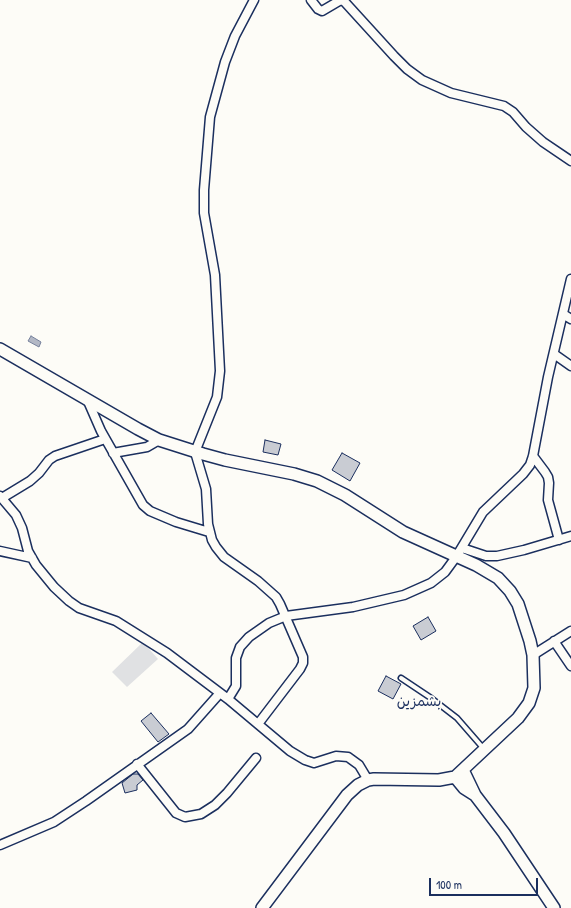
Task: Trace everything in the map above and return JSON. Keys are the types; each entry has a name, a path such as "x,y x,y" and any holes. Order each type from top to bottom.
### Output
{"main road":[{"path":"0,349 159,440 195,452 238,463 294,474 317,481 345,495 403,532 459,553 498,578 510,591 518,604 533,655 534,688 529,703 518,718 459,774 439,780 381,778 368,780 358,785 347,795 265,906"},
{"path":"459,774 464,788 475,795 518,853 554,908"}],"street":[{"path":"254,0 235,36 225,62 210,117 204,190 204,213 215,275 220,371 217,397 195,452 206,489 209,532 216,547 224,557 258,581 276,597 303,656 303,663 300,669 258,724"},
{"path":"311,0 314,5 322,11 343,0 394,56 412,73 436,87 452,93 504,106 513,112 526,127 543,142 571,161"},
{"path":"228,699 236,686 236,664 240,647 244,642 269,623 286,616 353,607 404,595 431,583 445,572 459,553 483,512 523,474 530,465 571,279"},
{"path":"563,314 571,318"},
{"path":"554,354 571,366"},
{"path":"87,399 96,423 139,500 146,508 176,522 209,532"},
{"path":"105,439 55,456 49,460 30,481 1,497 16,515 32,558 48,581 61,595 79,608 116,621 167,653 228,699 290,751 305,760 314,763 336,756 348,757 360,765 368,780"},
{"path":"113,453 147,447 159,440"},
{"path":"533,456 548,477 548,500 559,540"},
{"path":"459,553 497,556 524,550 571,536"},
{"path":"0,551 32,558"},
{"path":"533,655 571,631"},
{"path":"554,641 571,666"},
{"path":"0,845 54,822 86,801 188,729 220,693"},
{"path":"137,764 176,813 185,817 201,814 215,805 227,794 256,758"}],"lane":[{"path":"401,678 457,718 485,750"}],"shaded area":[{"path":"31,336 41,342 39,347 28,341"},
{"path":"143,642 158,659 127,687 112,672"}],"building":[{"path":"265,440 281,444 278,455 263,452"},
{"path":"342,453 360,463 350,481 332,470"},
{"path":"428,617 436,631 421,640 413,626"},
{"path":"386,676 401,684 393,699 378,691"},
{"path":"151,713 169,734 158,742 141,721"},
{"path":"133,774 138,774 143,780 137,785 137,790 125,793 122,783"}],"district":[{"name":"بشمزين","path":"419,702"}]}
